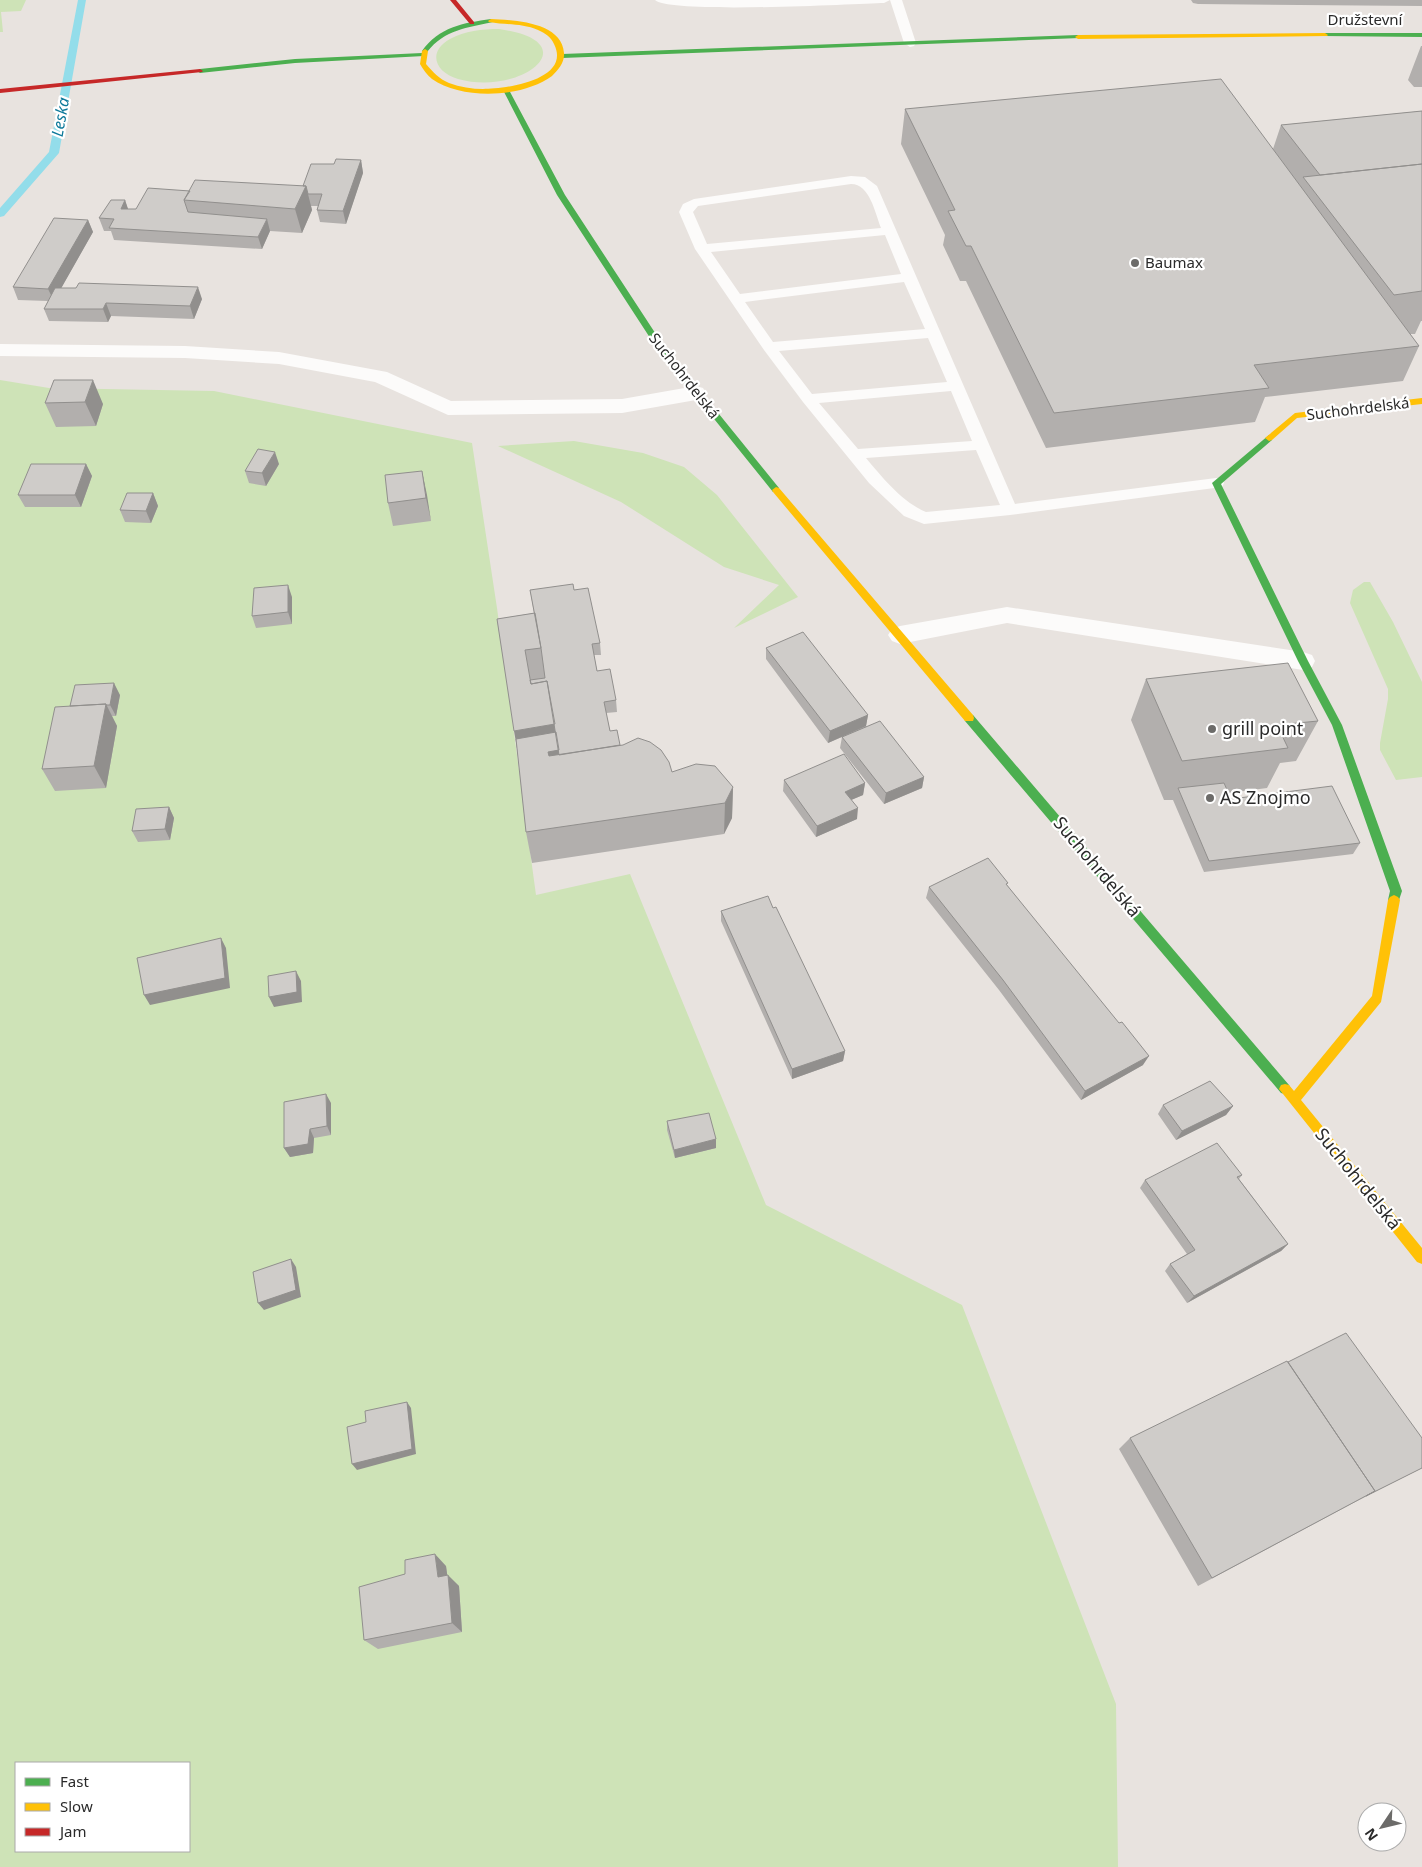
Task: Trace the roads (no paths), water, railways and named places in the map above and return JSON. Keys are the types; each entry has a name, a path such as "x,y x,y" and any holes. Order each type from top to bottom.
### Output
{"main road":[{"path":"453,0 472,24"},
{"path":"510,22 543,30 554,38 560,47 562,56 556,67 545,77 527,85 506,90 470,90 444,84 430,76 423,66 422,55 428,45 438,36 454,28 472,24 510,22"},
{"name":"Družstevní","path":"562,56 1117,36 1422,35"},
{"path":"0,91 295,61 422,55"},
{"name":"Suchohrdelská","path":"506,90 561,195 590,242 660,347 696,394 1294,1100 1422,1258"},
{"name":"Suchohrdelská","path":"1216,483 1295,416 1422,401"},
{"path":"1216,483 1303,661 1337,725 1396,891 1377,998 1294,1100"}],"street":[{"path":"0,350 185,352 279,358 380,377 448,408 622,406 696,394"},
{"path":"900,635 1007,615 1303,661"}],"lane":[{"path":"661,0 695,4 884,0"},
{"path":"896,0 910,43"},
{"path":"1010,510 870,186 860,180 851,180 694,203 688,207 686,212 702,249 769,347 808,399 875,479 910,512 924,518 1010,510 1216,483"},
{"path":"702,249 889,231"},
{"path":"735,299 909,277"},
{"path":"769,347 933,333"},
{"path":"808,399 956,386"},
{"path":"854,454 982,445"}],"waterway":[{"name":"Leska","path":"0,214 54,153 82,0"}],"place":[{"name":"Baumax","path":"1135,263"},
{"name":"grill point","path":"1212,729"},
{"name":"AS Znojmo","path":"1210,798"}]}
